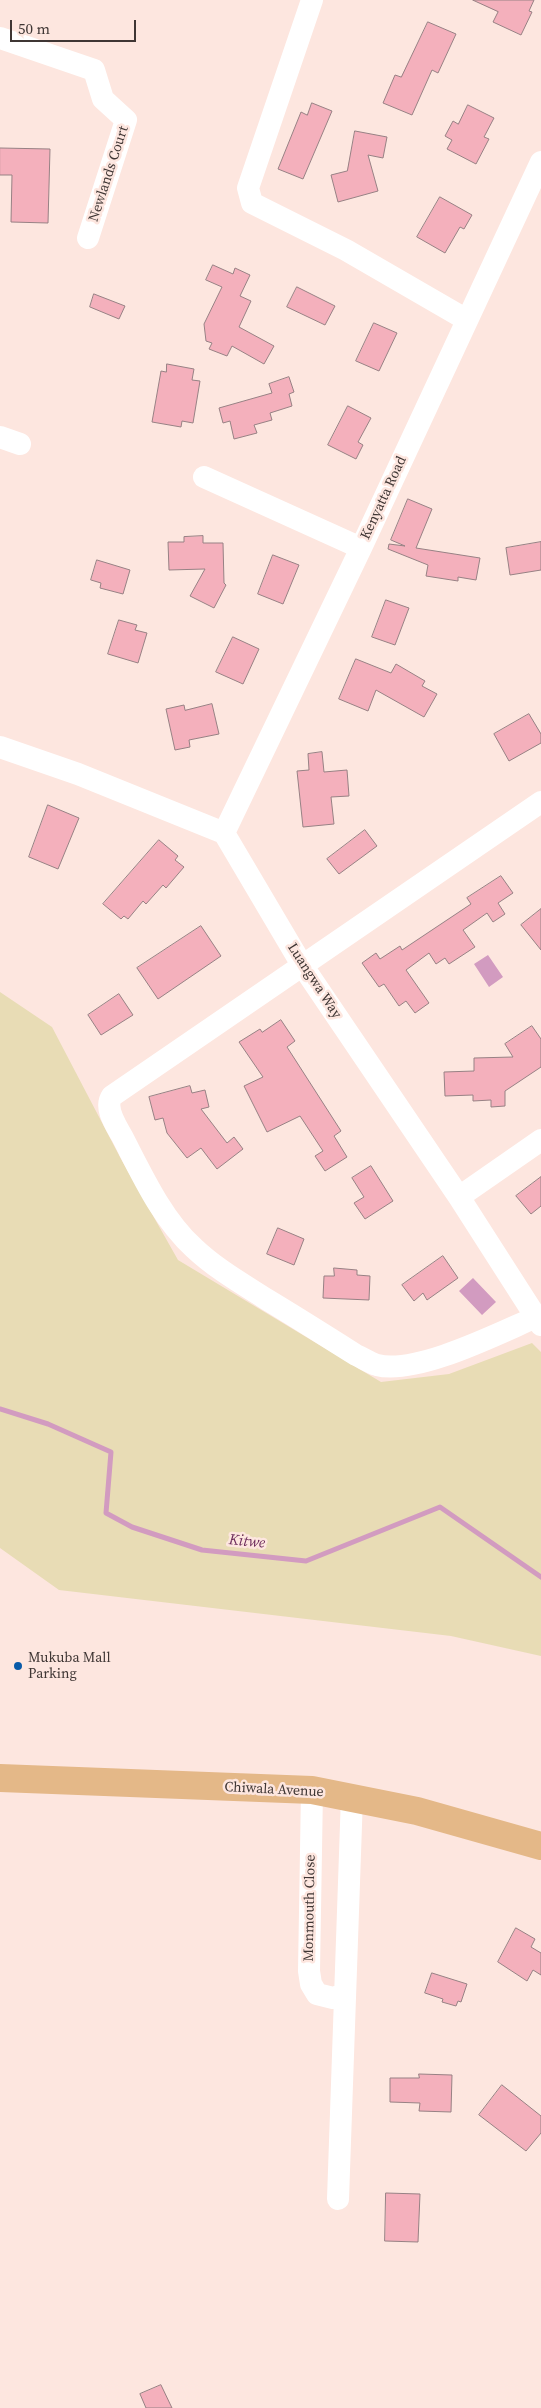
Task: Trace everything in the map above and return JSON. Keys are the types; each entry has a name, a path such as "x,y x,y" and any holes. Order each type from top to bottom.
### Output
{"main road":[{"name":"Chiwala Avenue","path":"0,1778 312,1790 352,1796 417,1811 541,1846"}],"street":[{"path":"312,0 248,188 249,199 264,210 346,250 467,320"},
{"name":"Newlands Court","path":"0,38 94,70 103,99 126,120 88,238"},
{"name":"Kenyatta Road","path":"224,833 361,548 541,162"},
{"path":"204,477 361,548"},
{"path":"0,747 78,774 224,833"},
{"path":"538,1322 414,1364 397,1366 377,1365 356,1355 229,1276 194,1248 177,1230 160,1205 110,1113 109,1100 112,1096 541,802"},
{"name":"Luangwa Way","path":"224,833 302,965 459,1197 538,1322"},
{"path":"459,1197 541,1140"},
{"name":"Monmouth Close","path":"312,1790 309,1971 311,1984 317,1994 333,1998 345,1994"},
{"path":"338,2199 352,1796"}],"shaded area":[{"path":"488,955 503,977 489,987 474,964"},
{"path":"0,992 52,1027 121,1159 178,1260 381,1382 449,1374 532,1343 541,1352 541,1656 451,1636 59,1590 0,1548"},
{"path":"473,1278 496,1302 482,1315 459,1291"}],"building":[{"path":"473,0 534,0 529,11 532,12 521,35 493,22 498,12"},
{"path":"428,22 456,34 438,73 432,70 412,115 383,103 395,75 401,77"},
{"path":"312,103 332,111 303,179 278,169 301,112 307,115"},
{"path":"468,105 494,118 484,137 489,139 476,164 447,149 452,140 445,136 453,121 458,124"},
{"path":"355,131 387,137 383,158 368,155 378,191 338,202 331,175 347,171"},
{"path":"0,148 50,149 48,223 11,222 12,175 0,175"},
{"path":"440,197 472,215 464,229 460,227 445,253 417,237"},
{"path":"213,265 233,274 235,268 250,275 240,296 251,301 239,327 274,346 264,364 232,346 227,356 209,349 212,343 206,341 204,324 222,287 206,280"},
{"path":"297,287 335,306 325,325 287,307"},
{"path":"94,294 125,306 119,319 90,307"},
{"path":"374,323 397,333 379,371 356,361"},
{"path":"167,364 194,369 192,380 200,381 193,423 182,421 181,427 152,422 161,371 166,372"},
{"path":"289,377 294,392 289,394 292,406 270,413 272,420 254,425 257,433 234,439 230,421 223,423 219,408 272,393 269,384"},
{"path":"348,406 371,418 358,442 363,445 356,459 328,445"},
{"path":"408,499 432,509 416,548 480,558 476,580 458,577 458,581 426,576 428,565 388,549 389,544 405,546 391,540"},
{"path":"203,536 203,543 223,543 224,583 226,585 214,608 190,596 205,569 169,570 168,542 184,542 184,537"},
{"path":"541,542 541,570 510,575 506,548"},
{"path":"273,555 299,565 283,604 258,594"},
{"path":"97,560 130,570 123,594 100,588 101,583 91,580"},
{"path":"386,600 409,608 395,645 372,637"},
{"path":"119,620 137,625 135,630 147,633 138,663 108,654"},
{"path":"233,637 259,649 243,684 216,672"},
{"path":"356,659 391,673 396,664 425,681 422,686 437,694 424,717 376,690 368,711 339,699"},
{"path":"212,704 219,734 189,740 190,747 175,750 166,709 184,705 185,710"},
{"path":"529,714 541,734 541,743 509,761 494,734"},
{"path":"322,752 324,772 347,770 349,796 331,797 334,824 303,827 297,771 309,770 308,754"},
{"path":"48,805 79,818 58,869 29,857"},
{"path":"365,830 377,846 339,874 327,859"},
{"path":"159,840 178,856 175,860 184,867 166,888 163,885 146,904 143,901 128,919 124,916 121,919 103,904"},
{"path":"501,876 513,893 498,903 505,914 493,922 487,913 463,930 475,947 449,964 445,958 436,964 429,953 406,970 429,1003 415,1013 406,1001 399,1006 384,984 379,987 362,963 376,953 380,959 400,946 402,950 471,904 467,898"},
{"path":"541,909 541,950 521,925"},
{"path":"201,926 221,956 158,999 137,968"},
{"path":"119,994 133,1015 101,1035 88,1015"},
{"path":"281,1020 295,1041 287,1047 341,1131 334,1136 347,1157 325,1171 315,1156 323,1151 300,1116 267,1132 244,1086 263,1077 239,1042 260,1029 262,1032"},
{"path":"532,1026 541,1039 541,1067 505,1091 505,1106 491,1107 491,1100 473,1101 473,1095 445,1096 444,1072 474,1071 474,1058 513,1057 505,1044"},
{"path":"190,1086 192,1093 205,1090 209,1107 201,1109 227,1143 234,1137 243,1149 217,1169 201,1148 187,1158 167,1133 163,1118 155,1120 149,1097"},
{"path":"371,1166 393,1201 365,1219 354,1203 364,1197 352,1178"},
{"path":"541,1177 541,1206 531,1214 516,1196"},
{"path":"278,1228 304,1239 294,1265 267,1254"},
{"path":"443,1256 458,1278 427,1300 423,1293 414,1301 402,1285"},
{"path":"334,1268 357,1270 357,1275 370,1276 369,1300 323,1298 324,1276 334,1276"},
{"path":"516,1928 535,1939 531,1947 541,1953 541,1975 533,1970 527,1981 498,1962"},
{"path":"432,1973 467,1984 461,2002 458,2001 456,2006 442,2002 443,1999 425,1993"},
{"path":"419,2074 452,2075 451,2112 419,2111 420,2103 390,2102 390,2078 419,2078"},
{"path":"502,2085 541,2116 541,2133 526,2151 479,2115"},
{"path":"386,2193 420,2194 418,2242 385,2241"},
{"path":"161,2385 172,2408 146,2408 140,2394"}],"waterway":[{"name":"Kitwe","path":"0,1409 48,1424 111,1452 106,1513 132,1527 202,1550 306,1561 440,1507 541,1577"}],"place":[{"name":"Mukuba Mall Parking","path":"18,1666"}]}
